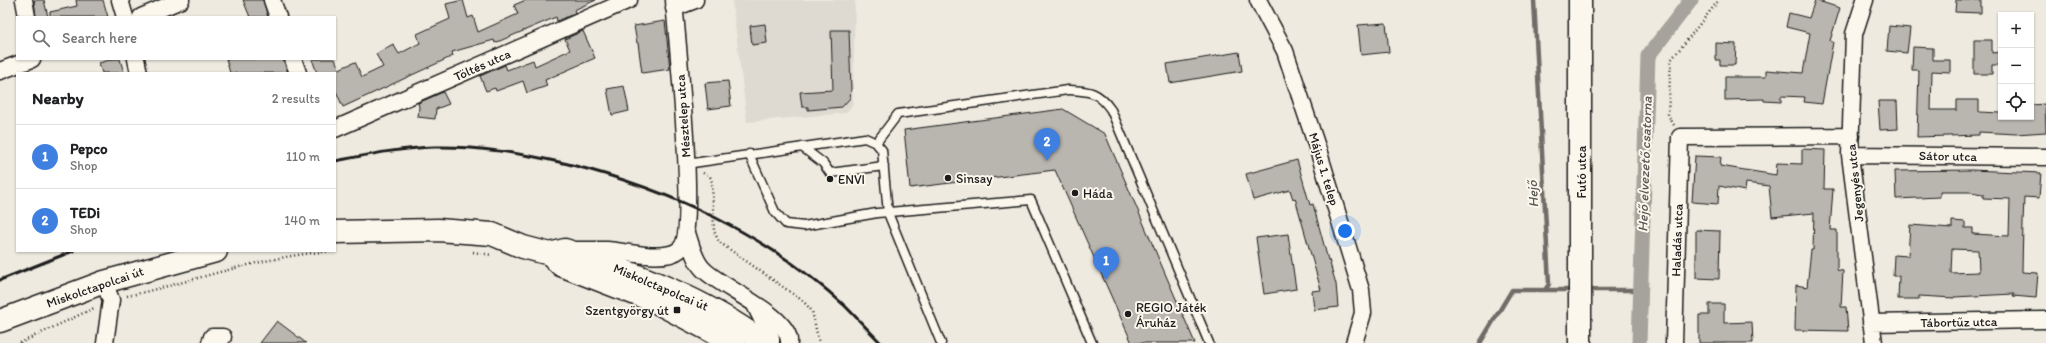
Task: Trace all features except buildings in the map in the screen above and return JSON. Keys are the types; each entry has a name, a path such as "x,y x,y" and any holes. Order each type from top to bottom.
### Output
{"street":[{"path":"24,0 27,16"},
{"path":"120,0 125,16"},
{"path":"143,16 181,0"},
{"path":"272,0 278,16"},
{"name":"Töltés utca","path":"336,129 629,0"},
{"path":"674,4 695,0"},
{"name":"Május 1. telep","path":"1258,0 1285,51 1319,153 1361,290 1362,313 1354,343"},
{"name":"Futó utca","path":"1580,0 1580,343"},
{"name":"Jegenyés utca","path":"1865,0 1854,34 1850,155 1874,343"},
{"name":"Mésztelep utca","path":"558,252 608,250 657,256 672,254 680,250 685,242 687,233 688,205 674,4"},
{"path":"0,71 29,60"},
{"path":"136,60 139,72"},
{"path":"293,60 298,72"},
{"path":"1680,137 1851,136"},
{"name":"Haladás utca","path":"1674,343 1680,137"},
{"name":"Sátor utca","path":"1850,155 2046,157"},
{"name":"Miskolctapolcai út","path":"337,242 438,230 492,234 523,247 558,252 654,282 692,298 720,313 764,343"},
{"name":"Mésztelep utca","path":"687,233 695,256 702,268 718,282 775,317 784,327 789,343"},
{"name":"Miskolctapolcai út","path":"0,321 107,291 213,252"},
{"name":"Miskolctapolcai út","path":"558,252 561,265 654,301 734,343"},
{"path":"105,343 107,291"},
{"path":"755,305 771,338 771,343"},
{"name":"Tábortűz utca","path":"1872,323 2046,320"}],"lane":[{"path":"876,143 898,114 1068,90 1090,91 1104,99 1114,117 1209,343"},
{"path":"686,164 865,138 876,143 882,150 888,213 941,343"},
{"path":"802,147 822,163 830,173 884,166"},
{"path":"750,154 775,212 786,224 804,226 877,213 888,213 921,208 958,207 1031,200 1092,343"}],"path":[{"path":"1680,137 1668,115 1671,60 1719,0"},
{"path":"686,164 710,177 714,231 719,242 804,301 812,311 819,343"},
{"path":"20,343 107,291 167,287 218,272 315,252"},
{"path":"471,252 493,255"}],"shaded area":[{"path":"732,0 855,0 853,104 846,113 747,122"}],"waterway":[{"name":"Hejő","path":"1480,343 1512,290 1545,290 1549,284 1534,0"},
{"name":"Hejő elvezető csatorna","path":"1639,343 1648,56 1691,0"},
{"path":"1545,290 1574,290"},
{"path":"1585,290 1641,290"}],"railway":[{"path":"336,161 384,152 434,147 451,147 485,149 518,154 568,164 606,174 680,201 750,236 783,257 815,281 845,306 881,343"},
{"path":"0,280 70,252"}],"place":[{"name":"TEDi","path":"1047,161"},
{"name":"Sinsay","path":"948,178"},
{"name":"ENVI","path":"830,179"},
{"name":"Háda","path":"1075,193"},
{"name":"Pepco","path":"1106,280"},
{"name":"Szentgyörgy út","path":"677,310"},
{"name":"REGIO Játék Áruház","path":"1128,314"}]}
